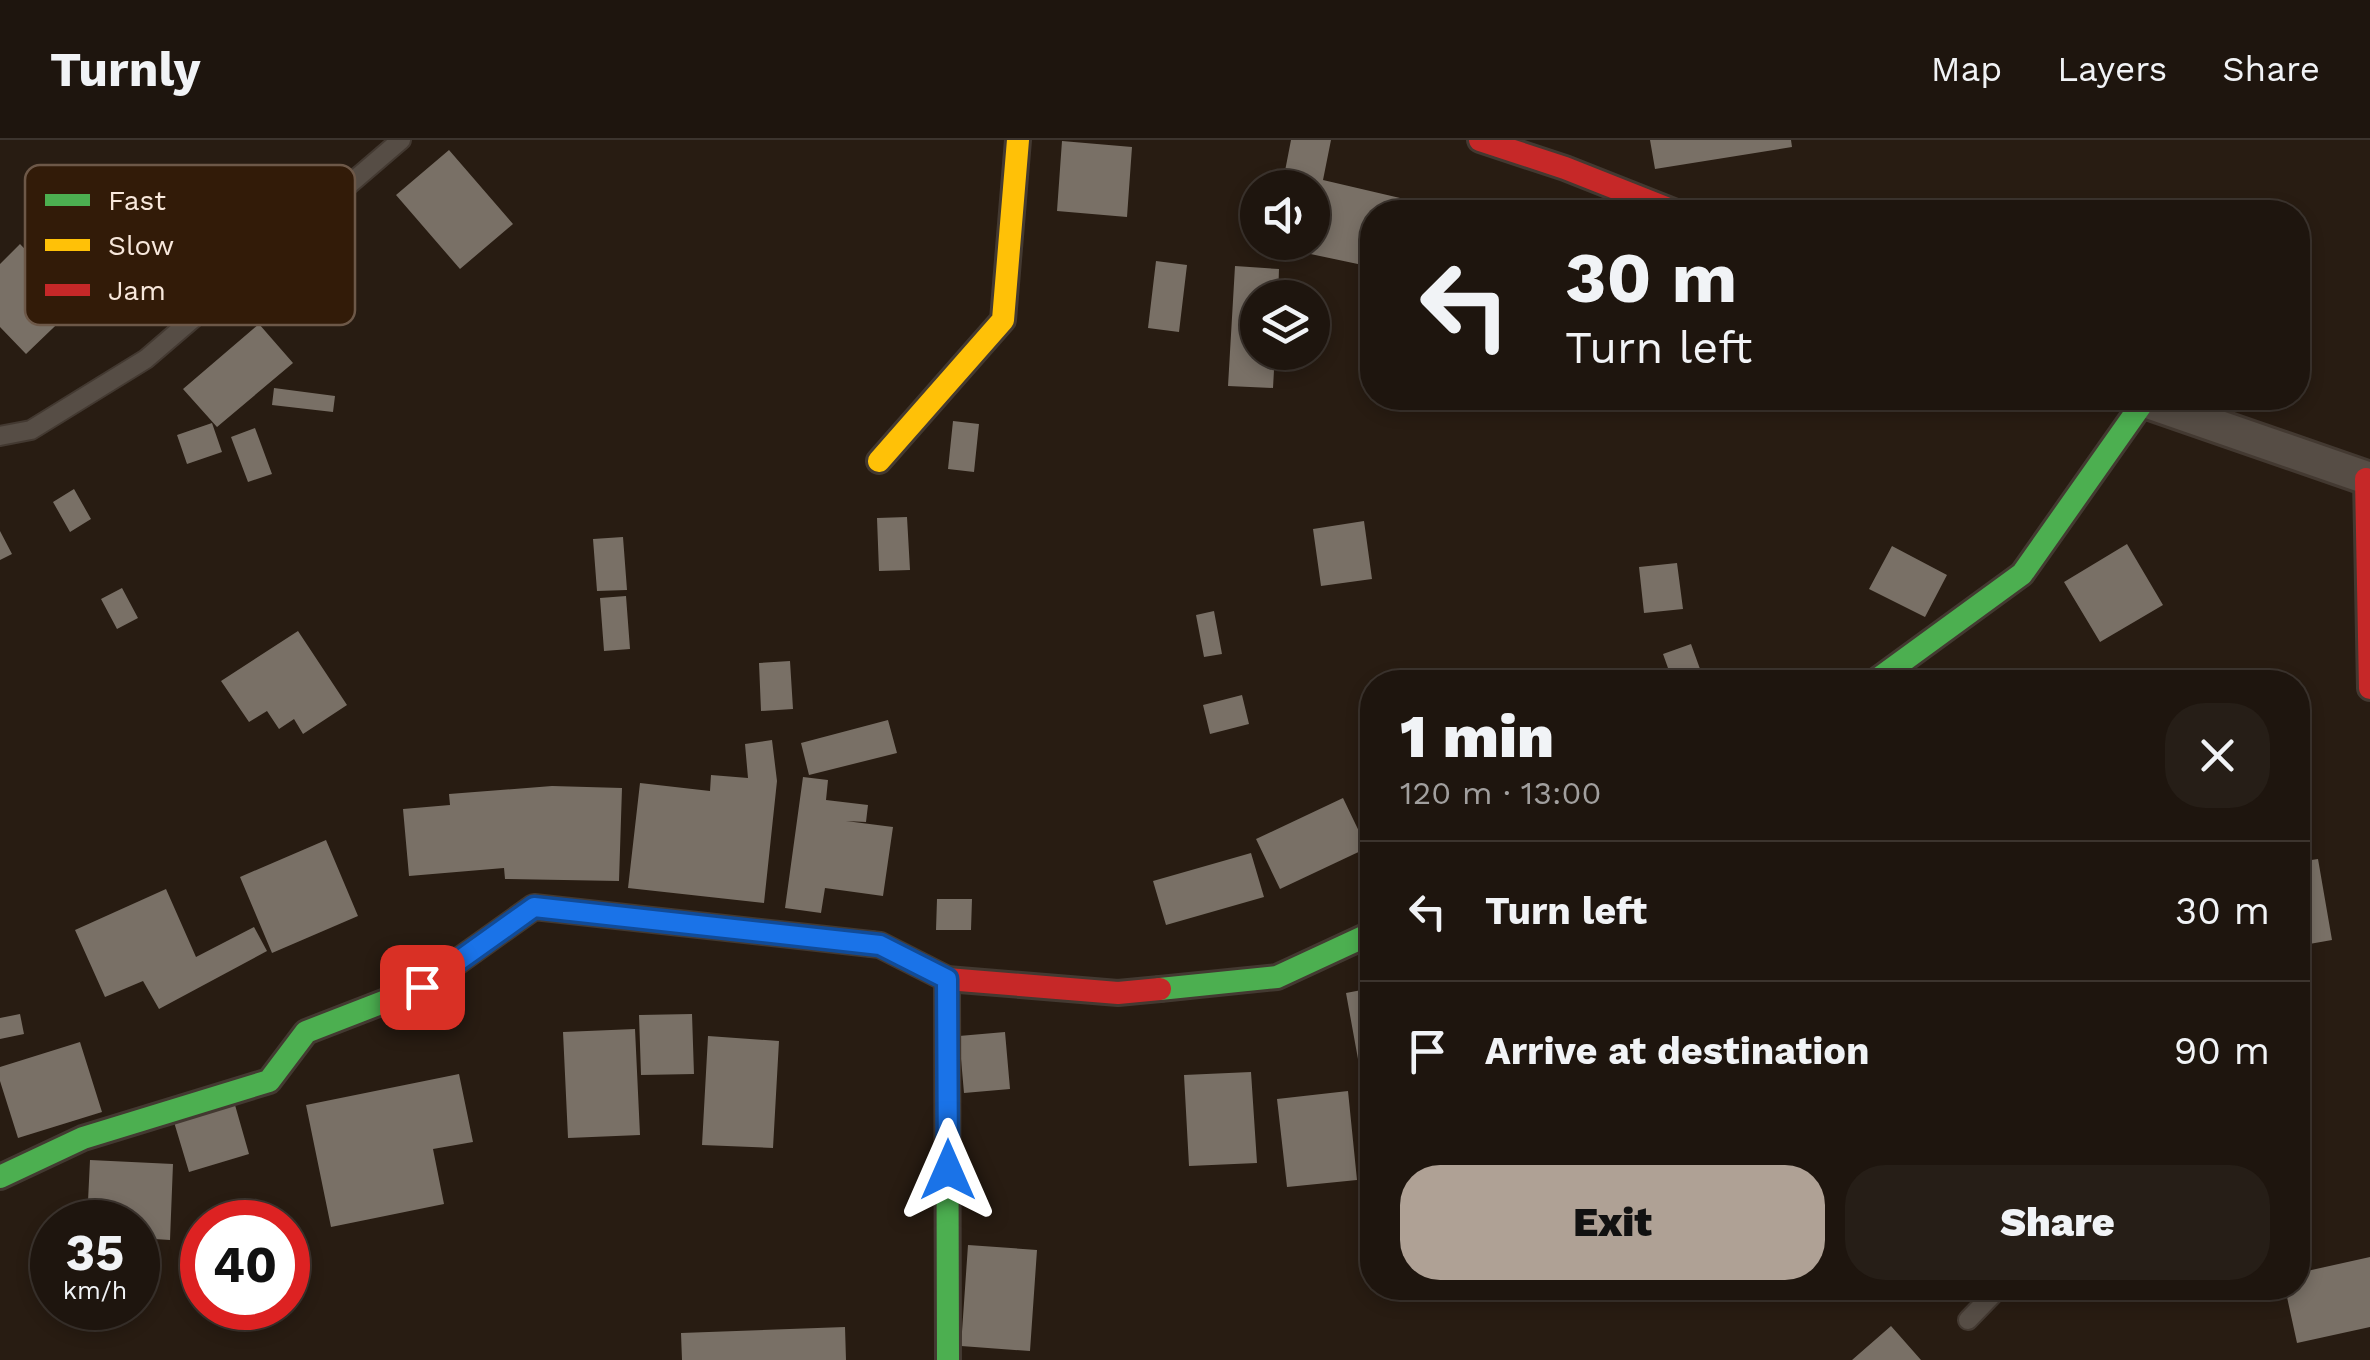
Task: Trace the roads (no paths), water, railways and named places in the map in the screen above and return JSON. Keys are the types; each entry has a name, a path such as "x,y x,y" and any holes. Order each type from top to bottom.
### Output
{"street":[{"path":"880,462 1004,320 1018,140"},
{"path":"1480,140 1646,200"},
{"path":"1890,670 2022,574 2133,410"},
{"path":"2171,410 2368,479 2370,688"},
{"path":"0,1177 83,1138 269,1081 306,1032 422,987 534,907 880,945 947,979 1118,993 1277,977 1360,939"},
{"path":"947,979 948,1360"}],"lane":[{"path":"355,180 401,140"},
{"path":"0,436 30,430 146,360 187,325"},
{"path":"1968,1320 1987,1300"}]}
